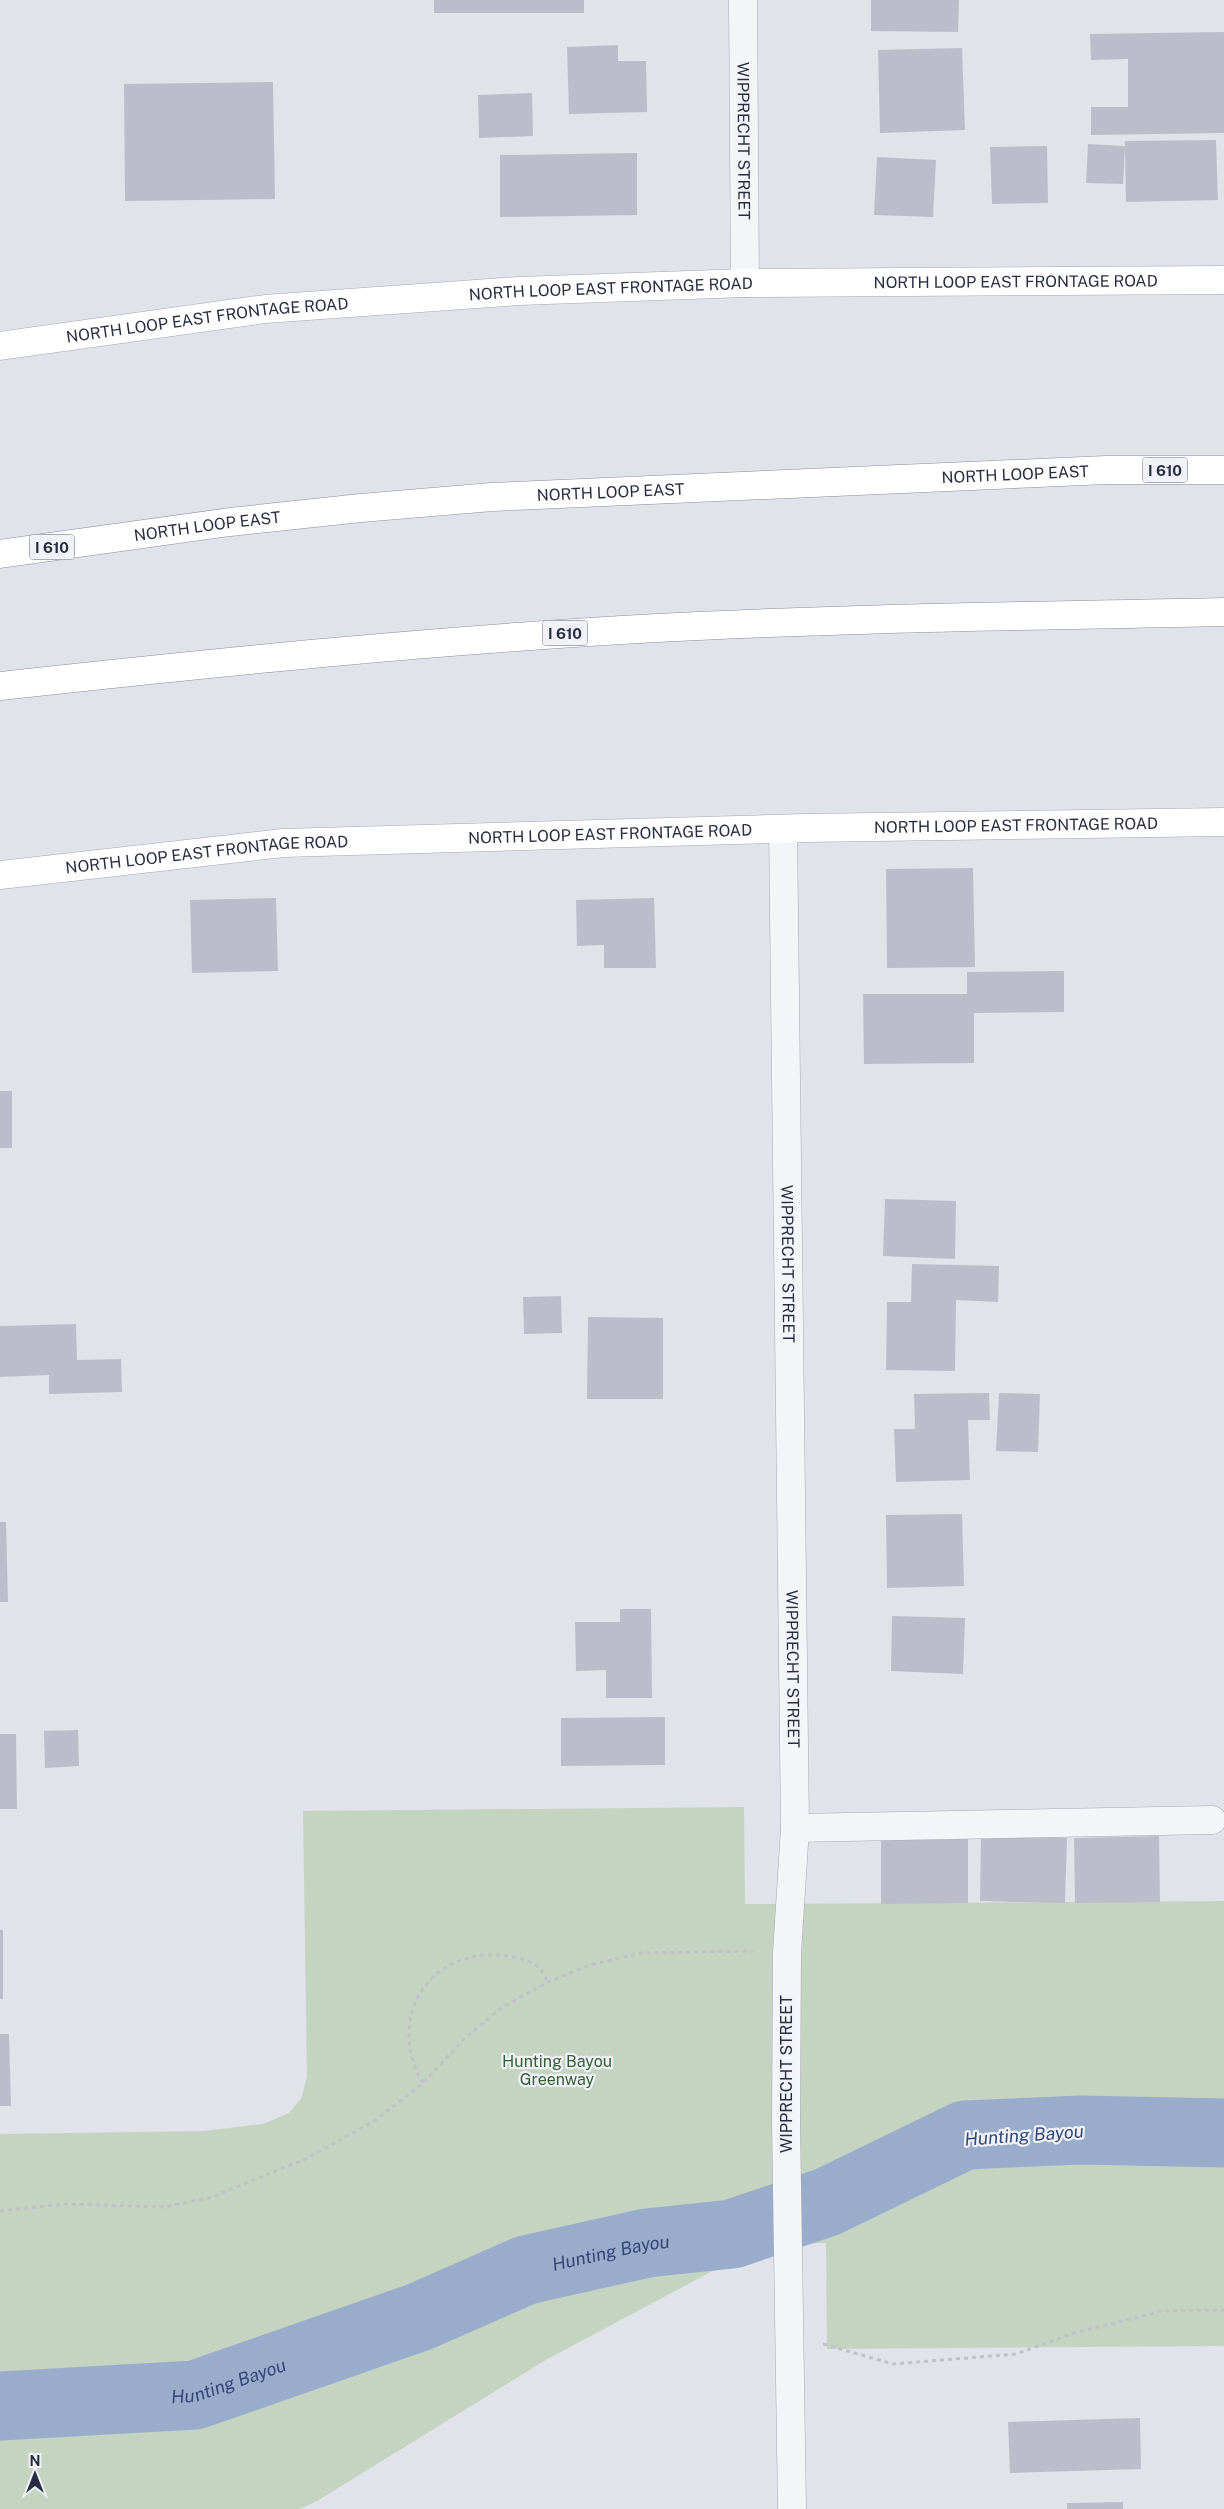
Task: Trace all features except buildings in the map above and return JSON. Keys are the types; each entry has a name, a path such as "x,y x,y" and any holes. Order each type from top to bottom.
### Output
{"main road":[{"name":"NORTH LOOP EAST FRONTAGE ROAD","path":"0,346 265,310 519,291 745,283 1224,280"},
{"name":"NORTH LOOP EAST","path":"0,554 230,522 492,497 1106,470 1224,470"},
{"name":"I 610","path":"0,686 331,652 638,629 895,618 1224,612"},
{"name":"NORTH LOOP EAST FRONTAGE ROAD","path":"0,875 283,843 783,829 1224,822"}],"street":[{"name":"WIPPRECHT STREET","path":"743,0 745,283"},
{"name":"WIPPRECHT STREET","path":"783,829 795,1828 787,1953 786,2122 792,2509"},
{"path":"795,1828 1212,1820"}],"path":[{"path":"0,2211 64,2204 164,2207 212,2197 303,2160 373,2122 423,2083 464,2039 501,2008 548,1982 590,1965 641,1953 758,1951"},
{"path":"423,2083 411,2059 408,2025 418,1996 433,1976 469,1957 489,1955 506,1956 531,1963 538,1967 548,1982"},
{"path":"820,2344 894,2364 1016,2354 1074,2333 1162,2311 1224,2310"}],"green space":[{"name":"Hunting Bayou Greenway","path":"744,1807 745,1904 1224,1901 1224,2346 827,2349 826,2243 763,2244 544,2361 317,2501 300,2509 0,2509 0,2134 204,2131 263,2124 289,2113 301,2099 307,2077 303,1811"}],"waterway":[{"name":"Hunting Bayou","path":"0,2406 195,2395 419,2317 526,2270 647,2243 732,2234 827,2202 965,2135 1081,2130 1224,2133"}]}
